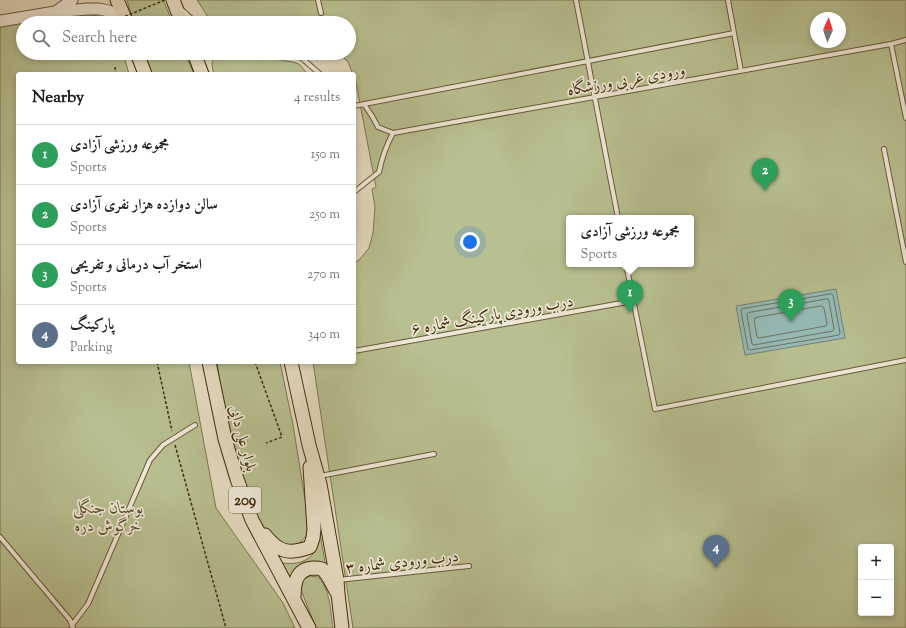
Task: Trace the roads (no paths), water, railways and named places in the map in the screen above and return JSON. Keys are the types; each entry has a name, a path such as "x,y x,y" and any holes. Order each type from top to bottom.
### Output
{"main road":[{"path":"118,0 124,16"},
{"path":"171,1 178,16"},
{"path":"140,60 144,72"},
{"path":"197,60 201,72"},
{"name":"بلوار علی دایی","path":"209,364 225,439 237,479 252,520 309,628"},
{"path":"291,364 309,445 320,484 337,580 342,628"},
{"path":"252,520 268,540 278,549 288,552 310,547 314,529 309,445"},
{"path":"294,599 295,582 298,575 309,568 321,569 326,573 338,594"}],"street":[{"path":"55,12 72,0"},
{"path":"31,16 87,9 99,9 116,16"},
{"path":"0,21 16,18"}],"lane":[{"path":"318,0 321,13"},
{"path":"576,0 617,215"},
{"path":"728,0 741,71"},
{"path":"171,1 188,16"},
{"path":"356,106 734,33"},
{"name":"ورودی غربی ورزشگاه","path":"393,133 891,44 906,40"},
{"path":"891,44 906,118"},
{"path":"304,60 318,72"},
{"path":"356,190 379,172 386,146 393,133 378,127 364,104"},
{"path":"884,149 906,262"},
{"path":"627,267 655,409 906,360"},
{"name":"درب ورودی پارکینگ شماره ۶","path":"356,351 633,301"},
{"path":"0,537 70,620 73,626 88,604 150,460 163,445 194,425"},
{"path":"318,476 434,454"},
{"name":"درب ورودی شماره ۳","path":"337,580 469,566"}],"water":[{"path":"836,289 845,338 745,355 736,306"}],"place":[{"name":"سالن دوازده هزار نفری آزادی","path":"765,191"},
{"name":"مجموعه ورزشی آزادی","path":"630,313"},
{"name":"استخر آب درمانی و تفریحی","path":"791,322"},
{"name":"پارکینگ","path":"716,568"}],"park label":[{"name":"بوستان جنگلی خرگوش دره","path":"108,516"}]}
